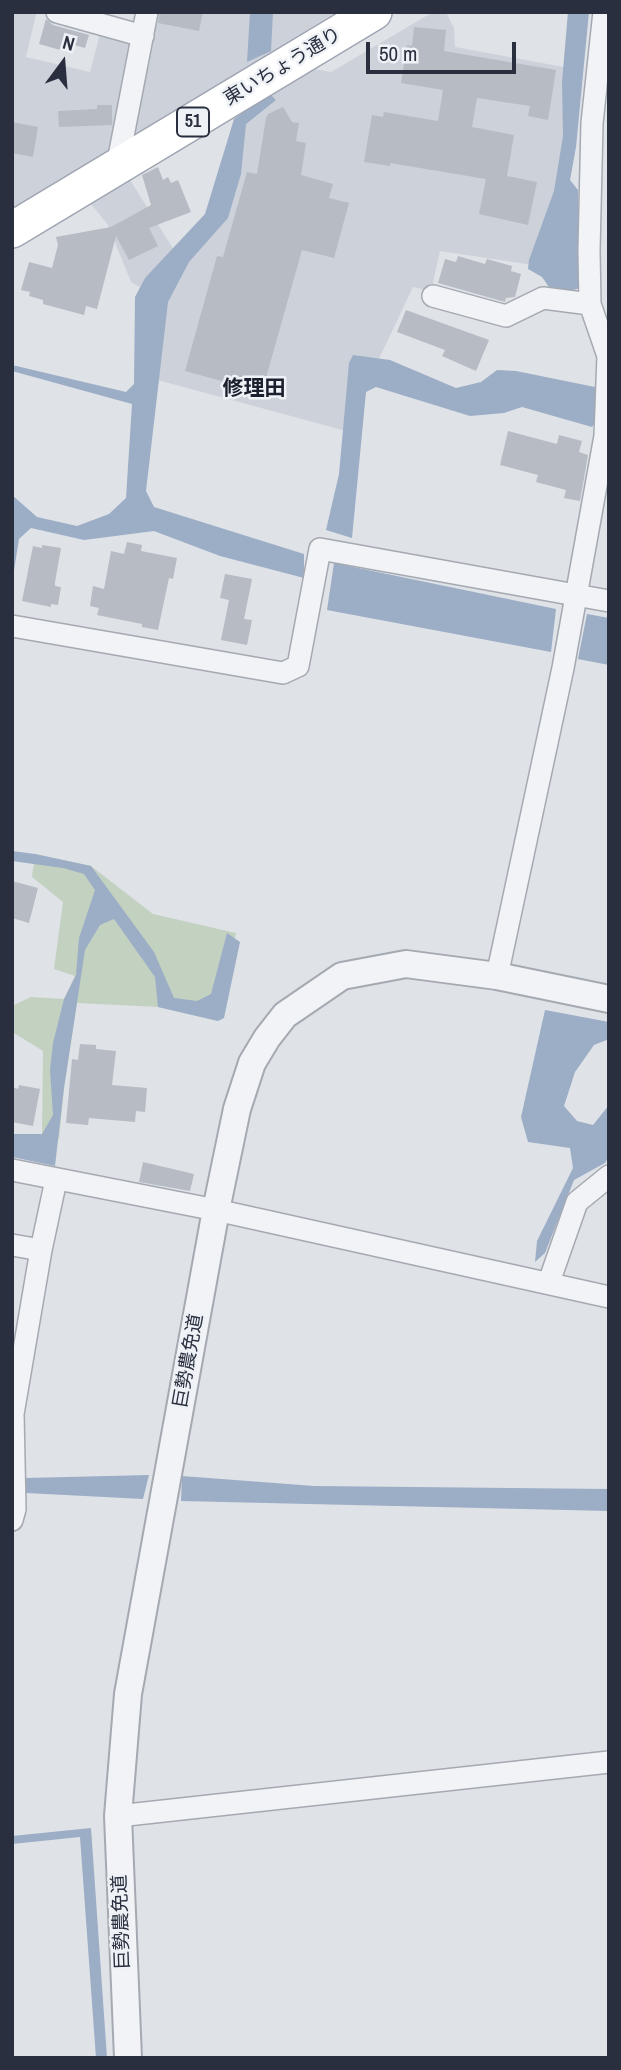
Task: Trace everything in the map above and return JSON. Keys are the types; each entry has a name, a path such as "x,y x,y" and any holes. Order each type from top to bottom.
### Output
{"main road":[{"name":"東いちょう通り","path":"12,230 374,12"}],"street":[{"path":"57,12 143,36"},
{"path":"117,167 147,12"},
{"path":"497,976 576,595 605,436 608,356 590,304 589,251 592,123 604,12"},
{"path":"433,296 506,317 543,298 590,304"},
{"path":"12,626 283,673 298,666 320,549 609,601"},
{"name":"巨勢農免道","path":"128,2058 118,1816 128,1695 216,1210 237,1109 252,1063 285,1015 342,976 406,964 497,976 609,999"},
{"path":"12,1170 216,1210 609,1297"},
{"path":"549,1282 577,1202 609,1176"},
{"path":"12,1520 15,1492 13,1414 41,1250 56,1180"},
{"path":"12,1245 41,1250"},
{"path":"118,1816 609,1762"}],"shaded area":[{"path":"12,12 36,14 26,57 90,72 101,30 136,40 113,150 12,212"},
{"path":"153,12 336,12 129,140"},
{"path":"433,12 446,12 454,28 455,47 569,68 559,269 440,251 431,291 413,287 375,367 350,432 154,379 165,287 225,204 244,117 238,110 308,68 331,72"},
{"path":"130,180 174,250 145,278 140,287 131,282 108,225 91,204"}],"green space":[{"path":"35,854 91,866 153,914 236,933 218,1021 158,1007 77,1003 59,1139 42,1134 43,1051 14,1033 12,1006 31,997 64,999 75,976 54,969 63,902 32,877"}],"water":[{"path":"250,12 273,12 271,51 247,62"},
{"path":"568,12 589,12 576,147 570,180 578,190 580,288 570,291 551,290 542,277 528,269 554,191 563,136 562,82"},
{"path":"270,94 276,100 246,124 241,174 228,218 189,262 168,302 146,491 154,507 304,554 304,578 220,556 154,531 84,540 31,528 19,539 12,583 12,495 37,517 77,526 109,514 126,498 132,404 12,371 12,365 126,392 134,384 135,297 145,278 205,214 234,119"},
{"path":"353,355 390,360 456,388 481,382 497,370 516,371 595,387 598,417 592,427 522,407 504,413 470,416 376,387 366,392 352,538 326,530 339,474 349,363"},
{"path":"334,563 556,609 551,652 327,610"},
{"path":"587,614 609,618 609,665 578,659"},
{"path":"12,851 91,866 154,952 174,998 197,1001 211,994 227,933 240,942 224,1018 218,1021 158,1007 155,977 114,919 100,925 85,950 55,1166 12,1157 12,1134 42,1134 53,1115 50,1070 53,1043 64,999 76,975 79,938 95,890 84,874 63,868 12,861"},
{"path":"545,1010 609,1022 609,1039 594,1045 575,1072 564,1106 577,1121 593,1125 609,1105 609,1156 605,1163 574,1180 545,1253 535,1262 537,1241 573,1168 570,1148 528,1142 521,1117"},
{"path":"149,1475 143,1499 26,1493 26,1478"},
{"path":"182,1476 314,1486 609,1489 609,1511 181,1501"},
{"path":"91,1828 107,2058 96,2058 80,1837 12,1844 12,1836"}],"building":[{"path":"160,12 203,12 199,31 158,23"},
{"path":"46,19 53,25 89,35 85,48 74,45 71,53 39,44"},
{"path":"414,27 446,30 444,51 556,70 548,120 528,116 530,106 477,98 472,127 514,135 507,176 537,182 528,225 479,214 486,179 390,163 390,166 364,162 372,115 383,117 384,112 438,121 443,90 401,83 407,45 412,46"},
{"path":"97,105 112,105 112,125 59,127 58,111 97,109"},
{"path":"283,107 292,122 299,123 296,141 306,143 301,175 333,184 329,198 349,203 334,258 302,250 262,392 185,371 217,256 223,257 247,172 257,174 266,118 268,114"},
{"path":"12,122 38,127 33,157 12,153"},
{"path":"158,167 163,180 168,177 171,183 178,180 191,212 149,228 158,246 129,260 116,236 97,309 86,306 84,315 43,304 43,300 29,296 30,292 21,290 29,262 52,268 58,245 56,237 111,227 151,205 142,175"},
{"path":"458,256 485,264 487,259 512,266 511,271 521,274 515,297 506,298 505,302 438,283 445,259 456,262"},
{"path":"406,310 489,340 476,371 442,356 445,350 397,332"},
{"path":"508,431 557,444 559,435 582,441 579,452 588,455 580,501 564,498 566,490 536,482 538,475 500,465"},
{"path":"127,542 142,545 141,551 177,558 173,579 169,578 158,630 97,615 99,608 90,606 93,586 104,589 111,551 124,554"},
{"path":"42,545 61,548 55,582 55,586 61,587 58,605 51,604 51,607 22,601 33,546 42,548"},
{"path":"225,574 252,579 244,619 252,620 247,645 221,640 229,600 220,598"},
{"path":"12,881 38,888 29,923 12,918"},
{"path":"80,1044 116,1051 112,1085 147,1088 145,1112 136,1111 135,1122 89,1118 88,1125 66,1123 72,1059 78,1060"},
{"path":"19,1085 40,1089 33,1126 12,1122 12,1087 18,1089"},
{"path":"143,1162 194,1174 190,1191 139,1182"}],"district":[{"name":"修理田","path":"254,389"}]}
